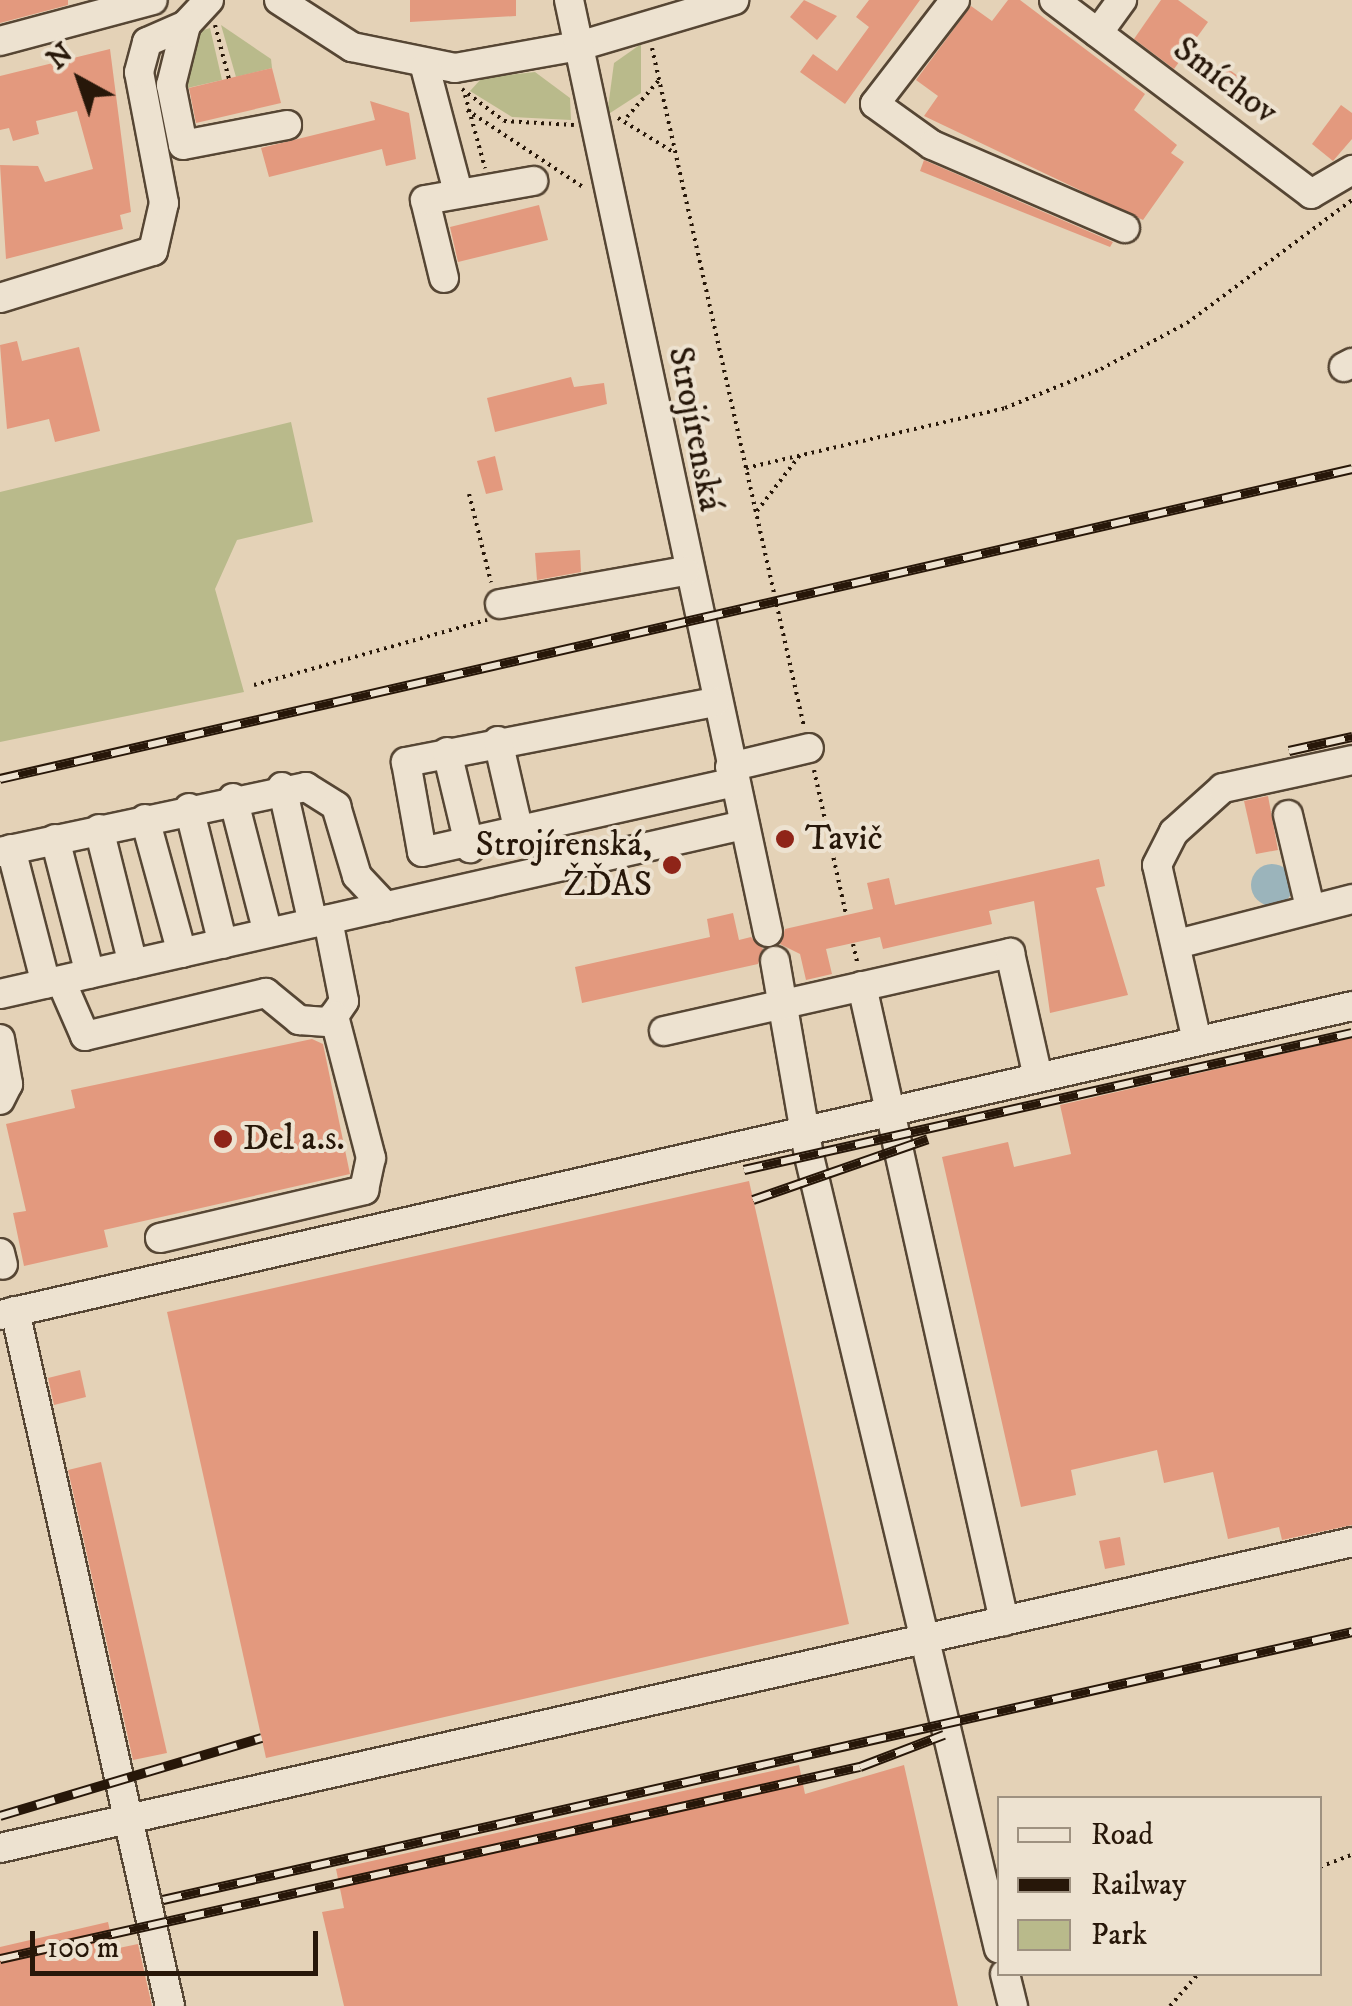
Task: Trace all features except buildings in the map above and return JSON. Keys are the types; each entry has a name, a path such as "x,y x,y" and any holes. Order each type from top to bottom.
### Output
{"street":[{"path":"0,41 153,0"},
{"path":"279,0 352,47 425,67 579,46 734,0"},
{"name":"Strojírenská","path":"570,0 685,571 768,932"},
{"path":"956,0 875,104 932,145 1125,228"},
{"name":"Smíchov","path":"1054,0 1312,194 1352,170"},
{"path":"1098,33 1122,0"},
{"path":"200,11 171,85 183,144 287,125"},
{"path":"0,298 153,252 164,203 139,72 146,42 200,11"},
{"path":"425,67 458,192"},
{"path":"444,278 426,200 490,184 532,181"},
{"path":"500,604 685,571"},
{"path":"715,702 498,741 404,765 422,852 470,848 520,836 732,775 809,748"},
{"path":"498,741 520,836"},
{"path":"447,752 470,848"},
{"path":"1197,1041 1158,866 1187,818 1223,788 1352,760"},
{"path":"334,1016 299,1020 266,994 85,1036 54,982 6,851 282,787 319,791 336,806 357,876 386,907"},
{"path":"160,1238 364,1190 370,1158 334,1016 344,1001 282,787"},
{"path":"234,798 268,933"},
{"path":"189,808 222,944"},
{"path":"1288,815 1310,907"},
{"path":"145,818 182,953"},
{"path":"0,994 744,825"},
{"path":"99,829 133,964"},
{"path":"55,839 90,974"},
{"path":"1177,944 1310,907 1352,900"},
{"path":"664,1031 1010,953 1038,1077"},
{"path":"775,961 808,1130 997,1937"},
{"path":"862,986 1004,1621"},
{"path":"170,2006 8,1313 1352,1006"},
{"path":"0,1039 8,1084 0,1100"},
{"path":"0,1848 1352,1542"},
{"path":"1006,1976 1013,2006"}],"path":[{"path":"200,11 229,78"},
{"path":"648,28 846,914"},
{"path":"659,80 627,116 675,152"},
{"path":"490,184 465,95 504,121 579,125"},
{"path":"746,468 1005,408 1101,369 1186,323 1352,200"},
{"path":"756,513 800,456"},
{"path":"254,685 454,635 500,604 469,494"},
{"path":"1322,1866 1352,1855"},
{"path":"1170,2006 1196,1976"}],"green space":[{"path":"221,25 271,59 272,68 236,77"},
{"path":"210,28 222,80 183,89 194,33"},
{"path":"641,44 641,93 607,115 614,63"},
{"path":"535,72 570,98 571,120 512,117 470,91 482,78"},
{"path":"291,422 313,522 237,540 215,589 244,692 0,742 0,492"}],"water":[{"path":"1272,864 1287,870 1293,885 1287,900 1272,906 1257,900 1251,885 1257,870"}],"railway":[{"path":"0,779 1352,469"},
{"path":"1289,751 1352,737"},
{"path":"744,1170 1352,1033"},
{"path":"753,1200 928,1139"},
{"path":"163,1900 1352,1632"},
{"path":"0,1959 860,1767 944,1735"},
{"path":"0,1816 262,1738"}],"place":[{"name":"Tavič","path":"785,839"},
{"name":"Strojírenská, ŽĎAS","path":"672,865"},
{"name":"Del a.s.","path":"223,1139"}]}
